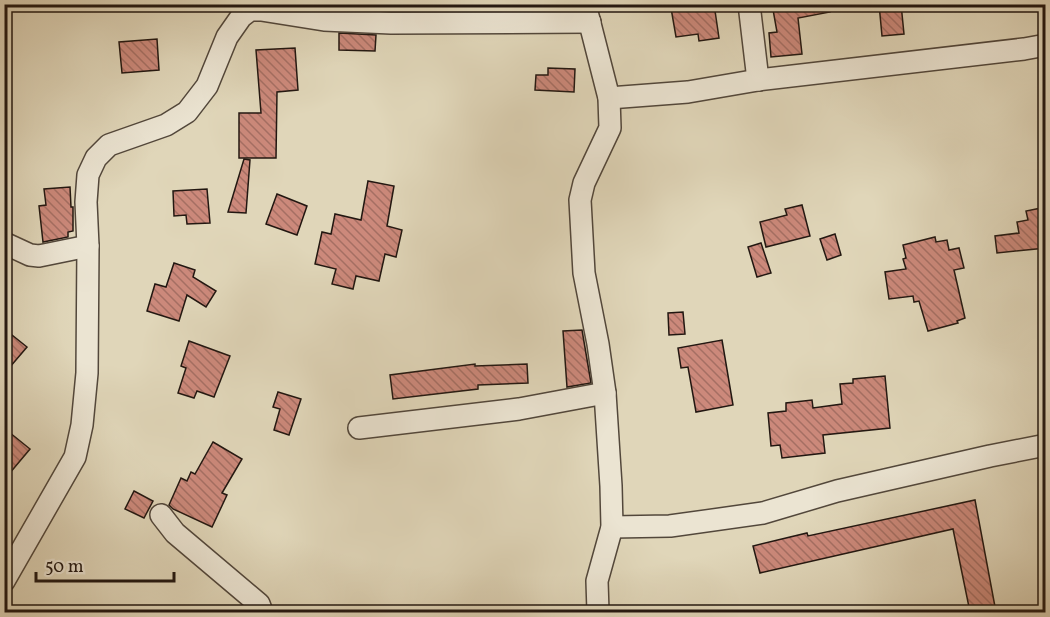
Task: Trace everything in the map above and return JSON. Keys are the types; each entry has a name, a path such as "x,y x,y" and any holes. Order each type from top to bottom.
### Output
{"street":[{"path":"749,4 758,80"},
{"path":"4,581 75,457 82,425 87,373 86,202 88,175 96,158 109,145 166,125 187,112 207,86 226,37 241,16 250,10 261,10 324,20 391,23 587,13 609,98 610,128 584,183 580,200 584,273 605,393 612,527 597,581 598,612"},
{"path":"609,98 688,92 758,80 1046,45"},
{"path":"4,243 30,255 39,256 88,246"},
{"path":"359,428 519,409 605,393"},
{"path":"612,527 670,526 763,513 837,491 1046,445"},
{"path":"161,515 175,533 259,604 262,612"}],"building":[{"path":"714,4 719,38 699,41 698,34 676,37 671,8"},
{"path":"772,4 829,4 830,12 798,18 802,54 771,57 769,33 777,32"},
{"path":"879,4 901,4 904,34 882,36"},
{"path":"339,33 376,35 375,51 339,50"},
{"path":"157,39 159,70 122,73 119,42"},
{"path":"295,48 298,90 277,92 276,158 239,158 239,113 261,113 256,50"},
{"path":"548,68 575,69 574,92 535,90 536,75 548,75"},
{"path":"244,159 250,160 246,213 228,212"},
{"path":"368,181 394,186 387,226 402,230 396,257 385,254 379,281 356,276 353,289 332,284 336,269 315,264 322,232 331,234 335,214 361,220"},
{"path":"70,187 73,231 68,232 68,237 43,242 39,206 46,205 44,189"},
{"path":"207,189 210,223 187,224 186,215 174,216 173,191"},
{"path":"277,194 307,206 297,235 266,224"},
{"path":"802,205 810,236 766,247 760,222 787,215 785,209"},
{"path":"1046,207 1046,248 997,253 995,236 1019,233 1017,222 1028,220 1026,211"},
{"path":"835,234 841,255 827,260 820,239"},
{"path":"935,237 936,242 947,240 949,250 959,248 964,268 954,270 965,318 957,321 958,323 928,331 919,301 914,302 913,296 889,299 885,272 906,269 903,245"},
{"path":"761,243 771,273 757,277 748,247"},
{"path":"174,263 195,270 193,277 216,291 206,307 187,295 179,321 147,311 155,284 166,287"},
{"path":"683,312 685,334 669,335 668,313"},
{"path":"582,330 591,383 567,387 563,331"},
{"path":"12,335 27,347 4,374 4,345"},
{"path":"722,340 733,405 696,412 688,367 681,368 678,348"},
{"path":"189,341 230,356 214,397 197,391 194,398 178,393 186,368 181,366"},
{"path":"475,364 475,366 527,364 528,383 478,385 478,389 393,399 390,375"},
{"path":"885,376 890,428 823,435 825,453 782,458 780,445 771,446 768,413 786,411 786,403 812,400 813,408 842,404 840,384 853,383 853,379"},
{"path":"278,392 301,399 289,435 274,430 280,409 273,407"},
{"path":"4,428 30,449 4,480"},
{"path":"213,442 242,459 222,493 227,495 212,527 169,505 181,478 187,481 191,472 195,474"},
{"path":"134,491 153,501 144,518 125,509"},
{"path":"975,500 996,612 970,612 953,529 760,573 753,546"}]}
